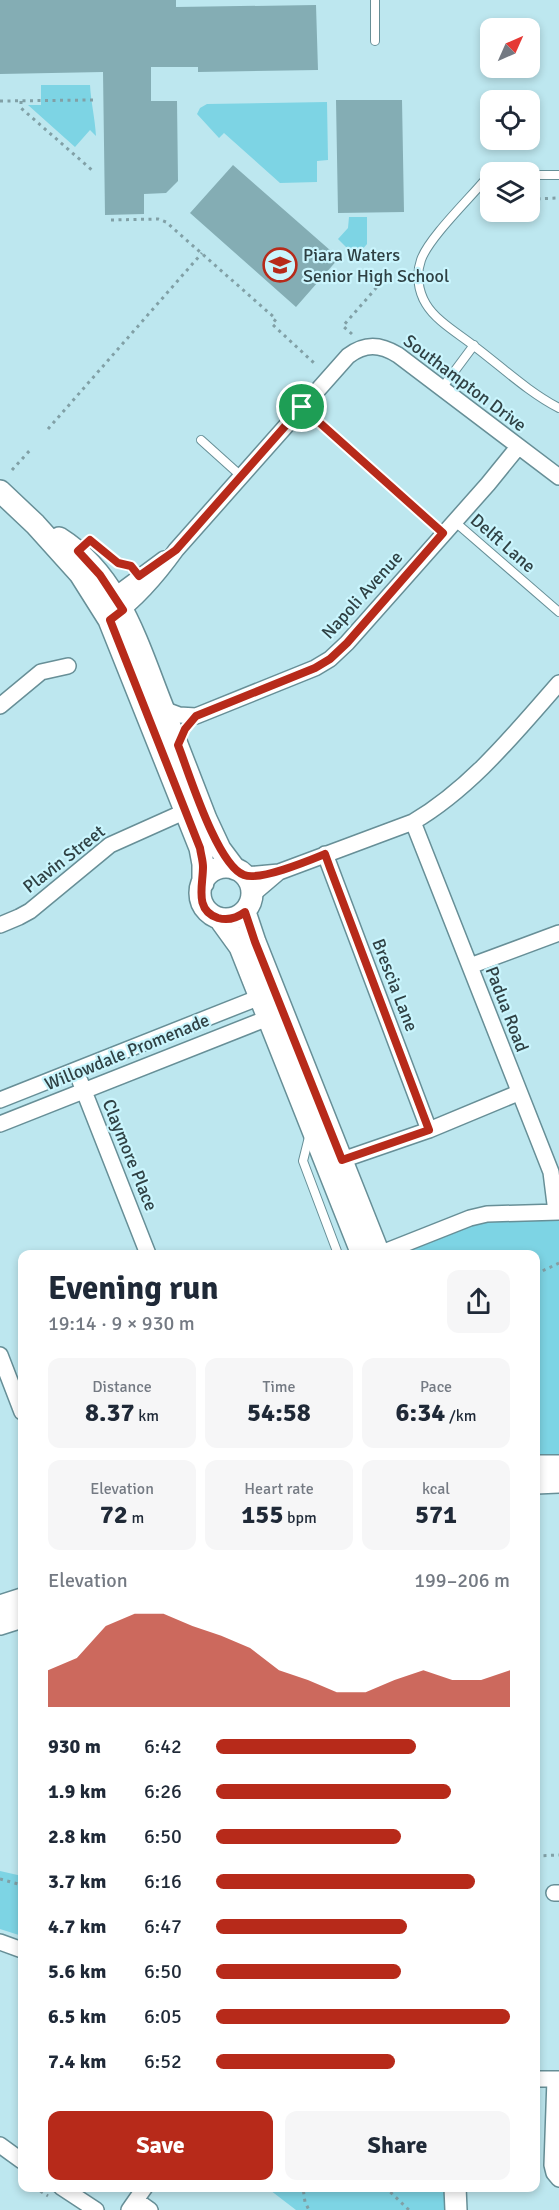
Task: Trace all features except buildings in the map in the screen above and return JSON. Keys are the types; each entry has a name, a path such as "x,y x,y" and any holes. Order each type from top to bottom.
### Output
{"street":[{"name":"Southampton Drive","path":"112,608 155,578 176,550 302,407 348,356 363,347 380,346 398,355 559,477"},
{"name":"Napoli Avenue","path":"196,716 315,668 330,659 347,643 488,484 518,447"},
{"path":"0,491 35,524 112,608 163,710 220,849 244,888 255,942 377,1250"},
{"name":"Southampton Drive","path":"112,608 139,576 176,550"},
{"path":"112,608 200,848 203,883"},
{"path":"0,706 41,672 68,666"},
{"path":"219,918 233,919 244,888 325,854 413,822 428,813 491,758 559,683"},
{"path":"163,710 179,715 196,716"},
{"path":"178,745 185,729 196,716"},
{"name":"Plavin Street","path":"0,925 30,911 110,845 186,811"},
{"name":"Padua Road","path":"413,822 551,1172 558,1212"},
{"name":"Brescia Lane","path":"325,854 429,1130"},
{"path":"244,888 228,867 213,871 200,890 207,910 219,918 240,947 360,1250"},
{"path":"470,966 559,933"},
{"name":"Willowdale Promenade","path":"0,1100 260,997"},
{"name":"Willowdale Promenade","path":"0,1124 268,1018"},
{"name":"Claymore Place","path":"75,1070 146,1250"},
{"path":"342,1160 429,1130 519,1093"},
{"path":"389,1250 470,1218 487,1214 558,1212"},
{"path":"0,1355 18,1402"},
{"path":"540,1466 559,1466"},
{"path":"540,1483 559,1482"},
{"path":"0,1606 18,1600"},
{"path":"0,1624 18,1618"},
{"path":"0,1942 18,1949"},
{"path":"540,2079 557,2079 552,2165 559,2179"},
{"path":"0,2145 18,2158"},
{"path":"69,2192 96,2210"},
{"path":"455,2192 456,2210"},
{"path":"137,2199 150,2210"}],"lane":[{"path":"375,0 375,41"},
{"path":"540,175 559,175"},
{"path":"480,186 425,251 419,269 419,286 424,301 429,309 532,391 559,408"},
{"path":"442,388 474,345"},
{"name":"Delft Lane","path":"302,407 443,533"},
{"path":"201,440 241,476"},
{"name":"Delft Lane","path":"454,521 559,612"},
{"path":"312,1128 303,1161 336,1250"}],"path":[{"path":"0,101 93,100"},
{"path":"21,101 21,108 93,171"},
{"path":"540,198 559,198"},
{"path":"111,220 158,219 166,222 276,319 272,324 314,363"},
{"path":"48,429 202,253"},
{"path":"352,334 344,326 377,287"},
{"path":"12,470 32,448"},
{"path":"104,551 118,563 131,566 139,576"},
{"path":"540,1272 559,1263"},
{"path":"540,1856 559,1855"},
{"path":"0,1879 18,1884"},
{"path":"303,2192 309,2210"},
{"path":"390,2192 409,2210"}],"shaded area":[{"path":"41,85 90,85 96,136 90,130 75,147 28,105 41,105"},
{"path":"327,102 328,160 317,161 317,182 280,183 224,133 219,138 197,114 200,108 207,104"},
{"path":"349,217 367,217 367,244 356,257 338,239 348,228"},
{"path":"492,1220 559,1220 559,1454 550,1460 540,1460 540,1250 412,1250 471,1225"},
{"path":"0,1871 18,1875 18,1935 0,1929"},
{"path":"273,2192 445,2192 447,2210 296,2210"}],"place":[{"name":"Piara Waters Senior High School","path":"280,265"}],"route":[{"path":"302,407 443,533 347,643 330,659 315,668 196,716 185,729 178,745 206,819 220,849 235,869 245,876 279,872 325,854 429,1130 342,1160 245,912 226,920 212,915 203,904 200,890 203,883 203,864 200,848 110,620 123,610 100,575 78,551 90,540 118,563 131,566 139,576 176,550 302,407"}]}
